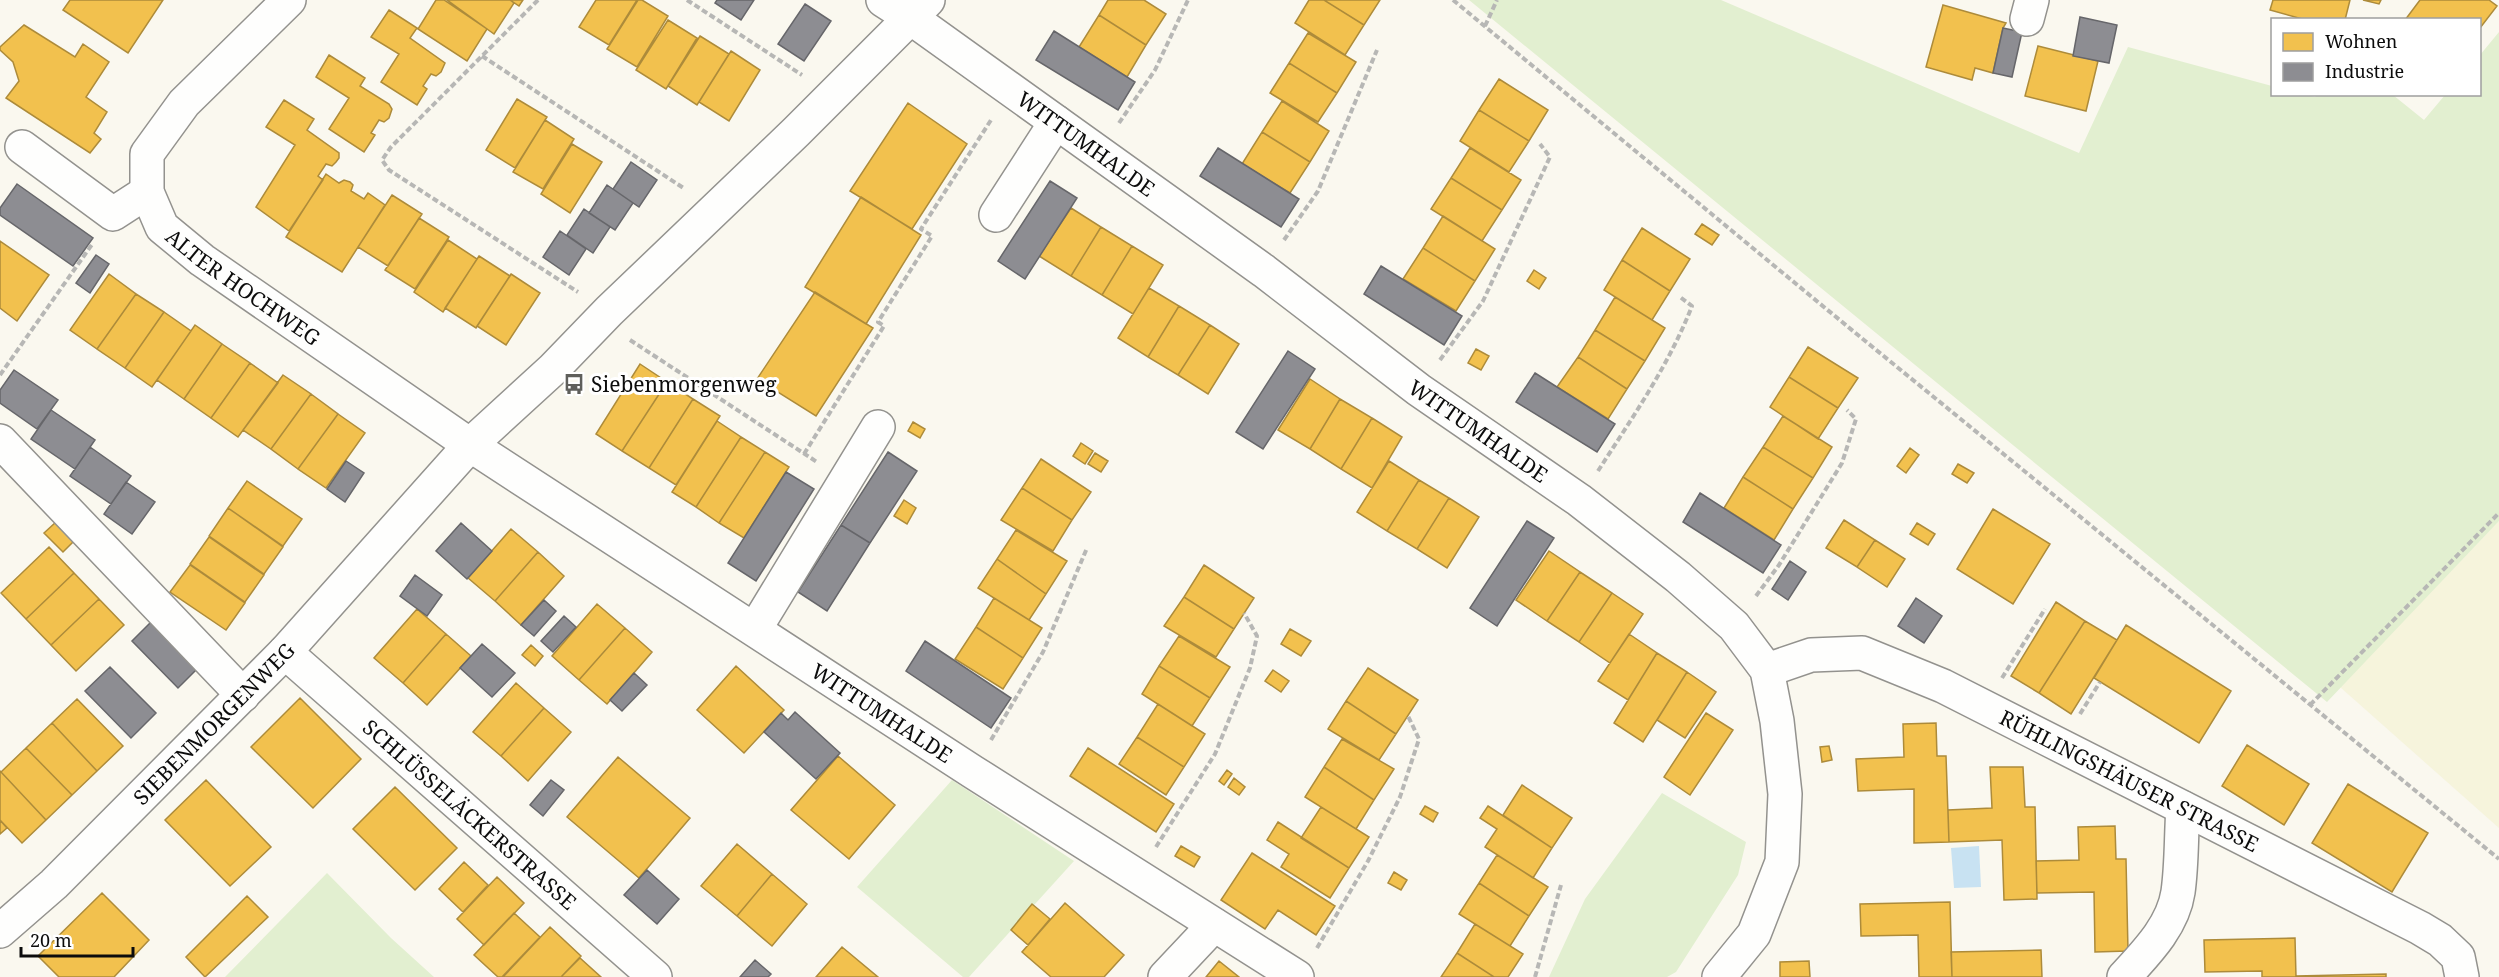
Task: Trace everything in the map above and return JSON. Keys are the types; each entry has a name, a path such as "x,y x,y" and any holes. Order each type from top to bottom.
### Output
{"street":[{"name":"ALTER HOCHWEG","path":"289,0 184,103 147,154 147,192 162,227 202,260 470,446"},
{"name":"WITTUMHALDE","path":"883,0 920,9 1011,90 1263,271 1419,390 1579,500 1678,577 1734,626 1767,670 1777,721 1785,794 1782,862 1754,934 1719,977"},
{"name":"SIEBENMORGENWEG","path":"0,931 54,884 285,652 470,446 554,369 605,316 920,9"},
{"path":"996,215 1056,122"},
{"path":"22,147 113,214 147,192"},
{"path":"754,628 878,427"},
{"path":"0,441 243,695"},
{"name":"WITTUMHALDE","path":"470,446 973,772 1214,925 1304,967"},
{"name":"SCHLÜSSELÄCKERSTRASSE","path":"285,652 655,977"},
{"name":"RÜHLINGSHÄUSER STRASSE","path":"1767,670 1811,655 1862,653 1943,686 2420,928 2440,940 2458,957 2462,977"},
{"path":"2124,977 2155,942 2169,918 2178,893 2183,808"},
{"path":"1165,977 1214,925"}],"path":[{"path":"538,0 390,147 382,160 388,170 845,480"},
{"path":"687,0 833,95"},
{"path":"1099,153 1155,70 1188,0"},
{"path":"1453,0 2499,859"},
{"path":"1485,26 1497,0"},
{"path":"1263,271 1318,191 1377,50"},
{"path":"482,56 716,209"},
{"path":"804,454 884,326 878,322 932,236 921,229 1011,90"},
{"path":"1419,390 1483,301 1503,261 1550,157 1540,144"},
{"path":"0,375 113,214"},
{"path":"1579,500 1650,390 1682,330 1692,306 1680,297"},
{"path":"1734,626 1779,565 1842,464 1856,419 1847,410"},
{"path":"2310,705 2499,513"},
{"path":"973,772 1043,652 1088,548"},
{"path":"1984,706 2045,609"},
{"path":"1138,876 1215,754 1250,668 1257,636 1244,613"},
{"path":"1304,967 1368,861 1400,796 1419,739 1408,716"},
{"path":"1535,977 1561,885"}],"shaded area":[{"path":"2499,521 2499,828 2340,687"}],"green space":[{"path":"1469,0 1721,0 2079,153 2128,47 2271,86 2271,96 2394,96 2424,120 2444,96 2481,96 2481,54 2499,32 2499,521 2327,702"},
{"path":"952,780 1074,861 969,977 963,977 857,887"},
{"path":"1662,793 1746,842 1738,875 1676,972 1667,977 1549,977 1585,899"},
{"path":"327,873 391,938 434,977 225,977"}],"water":[{"path":"1979,846 1981,887 1954,888 1951,848"}],"building: Wohnen":[{"path":"70,0 163,0 128,53 63,10"},
{"path":"436,0 444,0 487,29 467,61 418,29"},
{"path":"447,0 510,0 514,3 494,34"},
{"path":"510,0 523,0 519,6"},
{"path":"596,0 637,0 609,45 579,27"},
{"path":"638,0 642,0 668,16 637,67 607,49"},
{"path":"1108,0 1144,0 1166,14 1146,45 1099,15"},
{"path":"1309,0 1324,0 1364,25 1345,55 1295,23"},
{"path":"1324,0 1380,0 1364,25"},
{"path":"2273,0 2350,0 2346,18 2299,18 2270,10"},
{"path":"2363,0 2381,0 2379,4"},
{"path":"2420,0 2489,0 2497,6 2481,27 2481,18 2406,18"},
{"path":"1943,5 2006,23 1993,73 1975,68 1972,80 1926,67"},
{"path":"389,10 417,28 410,38 445,63 441,72 436,76 431,74 423,86 427,89 417,105 381,82 399,54 371,37"},
{"path":"1099,15 1146,45 1127,77 1079,47"},
{"path":"668,20 697,38 666,89 636,70"},
{"path":"24,25 75,57 83,44 109,62 86,97 107,112 94,133 101,139 90,153 6,98 19,81 13,62 0,50 0,47"},
{"path":"1308,33 1356,62 1337,93 1289,63"},
{"path":"700,36 729,54 697,105 668,86"},
{"path":"2038,46 2098,61 2086,111 2025,96"},
{"path":"731,51 760,70 729,121 699,102"},
{"path":"329,55 365,78 360,86 389,104 392,109 389,118 384,122 379,120 371,133 375,135 364,152 329,129 349,98 316,77"},
{"path":"1289,63 1337,93 1318,122 1270,93"},
{"path":"1499,79 1548,110 1529,141 1479,110"},
{"path":"517,99 547,117 515,168 486,150"},
{"path":"284,100 314,119 307,130 339,153 336,162 332,166 326,164 318,176 323,180 289,231 256,207 295,145 266,127"},
{"path":"1282,101 1329,131 1310,162 1262,132"},
{"path":"908,103 967,144 912,229 850,191"},
{"path":"1479,110 1529,141 1509,172 1460,141"},
{"path":"545,120 574,139 543,189 513,172"},
{"path":"1262,132 1310,162 1290,193 1242,164"},
{"path":"572,144 602,162 570,213 541,194"},
{"path":"1470,148 1521,180 1502,210 1451,178"},
{"path":"326,174 339,183 344,180 350,182 353,185 351,191 364,199 368,193 385,205 342,272 286,237"},
{"path":"1451,178 1502,210 1482,241 1431,209"},
{"path":"392,195 422,214 388,266 358,247"},
{"path":"861,197 921,235 866,324 805,287"},
{"path":"1071,208 1101,227 1071,276 1039,256"},
{"path":"1443,216 1495,249 1475,281 1423,248"},
{"path":"419,218 449,237 415,289 385,270"},
{"path":"1702,224 1719,235 1712,245 1695,234"},
{"path":"1101,227 1132,246 1102,295 1071,276"},
{"path":"1642,228 1690,259 1670,291 1622,260"},
{"path":"448,240 477,259 443,312 414,292"},
{"path":"0,241 49,275 17,321 0,308"},
{"path":"1132,246 1163,265 1133,314 1102,295"},
{"path":"1423,248 1475,281 1456,311 1403,279"},
{"path":"479,256 510,276 476,328 445,308"},
{"path":"1622,260 1670,291 1652,320 1604,290"},
{"path":"1534,270 1546,278 1539,289 1527,281"},
{"path":"109,274 136,294 97,349 70,330"},
{"path":"511,274 540,293 506,345 477,326"},
{"path":"1149,288 1179,306 1148,357 1118,338"},
{"path":"815,292 873,328 816,416 757,379"},
{"path":"136,294 164,312 125,368 97,349"},
{"path":"1615,297 1665,328 1645,361 1595,330"},
{"path":"1179,306 1210,325 1178,375 1148,357"},
{"path":"164,312 191,331 152,387 125,368"},
{"path":"195,325 222,344 184,399 157,380"},
{"path":"1210,325 1239,344 1208,394 1178,375"},
{"path":"1595,330 1645,361 1627,389 1578,357"},
{"path":"222,344 250,363 211,418 184,399"},
{"path":"1808,347 1858,378 1838,408 1789,377"},
{"path":"1476,349 1489,356 1481,370 1468,363"},
{"path":"1578,357 1627,389 1608,419 1557,387"},
{"path":"250,363 278,383 238,437 211,418"},
{"path":"640,364 667,382 622,451 596,434"},
{"path":"283,375 311,394 271,449 243,430"},
{"path":"1789,377 1838,408 1818,439 1770,407"},
{"path":"1310,379 1340,399 1310,449 1278,430"},
{"path":"667,382 693,399 649,468 622,451"},
{"path":"311,394 338,414 298,469 271,449"},
{"path":"693,399 720,416 676,485 649,468"},
{"path":"1340,399 1372,418 1341,469 1310,449"},
{"path":"338,414 365,433 326,488 298,469"},
{"path":"1783,416 1832,447 1813,478 1763,447"},
{"path":"1372,418 1402,437 1372,488 1341,469"},
{"path":"717,421 741,437 696,507 672,492"},
{"path":"913,422 925,429 920,438 908,431"},
{"path":"741,437 765,452 719,523 696,507"},
{"path":"1081,443 1093,451 1085,464 1073,456"},
{"path":"1763,447 1813,478 1793,509 1743,477"},
{"path":"1910,448 1919,455 1906,473 1897,466"},
{"path":"765,452 789,467 744,538 719,523"},
{"path":"1095,453 1108,461 1101,472 1088,464"},
{"path":"1041,459 1091,492 1072,520 1022,488"},
{"path":"1389,461 1419,480 1387,531 1357,512"},
{"path":"1958,464 1974,473 1967,483 1952,474"},
{"path":"1743,477 1793,509 1774,540 1724,508"},
{"path":"1419,480 1449,498 1417,549 1387,531"},
{"path":"247,481 302,519 283,546 228,508"},
{"path":"1022,488 1072,520 1053,551 1001,520"},
{"path":"1449,498 1479,517 1447,568 1417,549"},
{"path":"904,500 916,508 907,524 894,516"},
{"path":"228,508 283,547 264,574 209,536"},
{"path":"1993,509 2050,544 2013,604 1957,569"},
{"path":"1844,520 1875,540 1857,567 1826,548"},
{"path":"56,522 75,540 63,552 44,533"},
{"path":"1917,523 1935,534 1928,545 1910,534"},
{"path":"511,529 538,552 495,601 468,578"},
{"path":"1016,530 1067,561 1046,594 997,559"},
{"path":"209,537 264,575 245,602 190,564"},
{"path":"1875,540 1905,559 1887,587 1857,567"},
{"path":"49,547 74,573 26,619 1,593"},
{"path":"1549,551 1580,572 1547,621 1516,600"},
{"path":"538,552 564,576 521,625 495,601"},
{"path":"997,559 1046,594 1029,620 978,588"},
{"path":"190,565 245,603 226,630 170,592"},
{"path":"1204,565 1254,598 1234,629 1184,597"},
{"path":"1580,572 1612,593 1579,642 1547,621"},
{"path":"74,573 99,599 51,645 26,619"},
{"path":"1612,593 1643,614 1610,663 1579,642"},
{"path":"1184,597 1234,629 1216,657 1164,626"},
{"path":"994,598 1042,628 1023,658 976,627"},
{"path":"99,599 124,625 76,671 51,645"},
{"path":"2056,602 2085,621 2039,693 2011,676"},
{"path":"597,604 625,628 579,680 552,656"},
{"path":"417,609 446,634 403,683 374,658"},
{"path":"2085,621 2117,640 2071,714 2039,693"},
{"path":"2126,625 2231,691 2199,743 2094,678"},
{"path":"976,627 1023,658 1003,689 955,659"},
{"path":"625,628 652,652 607,704 579,680"},
{"path":"1290,629 1311,641 1301,656 1281,644"},
{"path":"446,634 471,656 427,705 403,683"},
{"path":"1629,634 1657,653 1628,700 1598,681"},
{"path":"1179,636 1230,667 1210,698 1159,666"},
{"path":"531,645 543,656 535,666 522,655"},
{"path":"1657,653 1687,672 1643,742 1614,723"},
{"path":"736,666 784,710 744,753 697,710"},
{"path":"1159,666 1210,698 1192,726 1142,694"},
{"path":"1368,668 1418,700 1396,734 1346,701"},
{"path":"1273,670 1289,681 1281,692 1265,681"},
{"path":"1687,672 1716,692 1685,738 1657,720"},
{"path":"516,683 544,708 501,756 473,732"},
{"path":"300,698 361,759 313,808 251,747"},
{"path":"77,699 123,746 97,771 52,723"},
{"path":"1346,701 1396,734 1379,760 1328,729"},
{"path":"1158,704 1205,734 1184,767 1137,737"},
{"path":"544,708 571,732 528,781 501,756"},
{"path":"1706,713 1733,730 1690,795 1664,777"},
{"path":"52,723 97,771 72,795 26,748"},
{"path":"1936,723 1937,756 1946,756 1949,842 1914,843 1914,789 1858,791 1856,759 1904,757 1903,724"},
{"path":"1137,737 1184,767 1166,795 1119,764"},
{"path":"1342,739 1394,769 1374,800 1324,767"},
{"path":"2247,745 2309,784 2284,825 2222,786"},
{"path":"1829,746 1832,760 1822,762 1820,747"},
{"path":"26,748 72,795 46,820 1,772"},
{"path":"1088,748 1174,804 1156,832 1070,776"},
{"path":"838,756 895,805 849,859 791,810"},
{"path":"618,757 690,818 639,878 567,817"},
{"path":"1324,767 1374,800 1356,829 1305,797"},
{"path":"1990,767 2023,767 2025,807 2035,807 2037,899 2004,900 2002,840 1949,842 1948,810 1992,808"},
{"path":"1227,770 1232,774 1224,785 1219,781"},
{"path":"0,771 46,820 22,843 0,820"},
{"path":"1234,778 1245,787 1239,795 1228,787"},
{"path":"206,780 271,847 230,886 165,820"},
{"path":"2348,784 2428,833 2392,892 2312,843"},
{"path":"1522,785 1572,818 1552,848 1503,815"},
{"path":"395,787 457,848 415,890 353,829"},
{"path":"1425,806 1438,813 1433,822 1420,814"},
{"path":"1488,806 1552,848 1533,878 1485,847 1497,829 1480,818"},
{"path":"1321,807 1369,837 1349,868 1301,838"},
{"path":"0,820 7,828 0,834"},
{"path":"1278,822 1349,868 1330,898 1281,867 1289,854 1267,840"},
{"path":"2115,826 2116,859 2126,859 2128,951 2095,952 2094,892 2037,893 2036,861 2079,860 2078,827"},
{"path":"737,844 772,874 737,916 701,886"},
{"path":"1181,846 1200,857 1194,867 1175,856"},
{"path":"1252,853 1335,906 1316,935 1278,910 1265,929 1221,900"},
{"path":"1497,855 1548,887 1529,916 1479,883"},
{"path":"464,862 488,885 463,912 439,889"},
{"path":"1394,872 1407,880 1401,890 1388,883"},
{"path":"772,874 807,904 772,946 737,916"},
{"path":"497,877 524,903 484,945 457,919"},
{"path":"1479,883 1529,916 1510,946 1459,914"},
{"path":"102,893 149,940 114,977 59,977 38,956"},
{"path":"247,896 268,917 205,977 186,957"},
{"path":"1950,902 1952,977 1919,977 1918,935 1861,936 1860,904"},
{"path":"1065,903 1124,955 1104,977 1051,977 1022,952"},
{"path":"1032,904 1050,919 1028,945 1011,930"},
{"path":"514,913 540,937 502,977 498,977 474,955"},
{"path":"1475,924 1523,954 1508,977 1494,977 1457,953"},
{"path":"550,927 581,956 561,977 503,977"},
{"path":"2295,938 2296,977 2262,977 2262,971 2205,972 2204,940"},
{"path":"842,947 878,977 816,977"},
{"path":"2041,950 2042,977 1952,977 1951,952"},
{"path":"1457,953 1494,977 1441,977"},
{"path":"580,958 601,977 561,977"},
{"path":"1219,961 1239,977 1206,977"},
{"path":"1809,961 1810,977 1780,977 1780,962"},
{"path":"2386,974 2386,977 2296,977 2296,976"}],"building: Industrie":[{"path":"717,0 754,0 741,20 715,3"},
{"path":"805,4 831,21 804,61 778,44"},
{"path":"2080,17 2117,25 2109,63 2073,56"},
{"path":"2003,28 2022,32 2012,77 1993,73"},
{"path":"1054,31 1135,82 1118,110 1036,60"},
{"path":"1218,148 1299,199 1281,227 1200,176"},
{"path":"631,162 657,180 639,207 613,189"},
{"path":"1050,181 1077,198 1025,279 998,261"},
{"path":"17,184 93,238 73,266 0,215 0,208"},
{"path":"607,185 633,203 615,230 589,213"},
{"path":"584,209 610,227 593,253 567,235"},
{"path":"560,231 586,249 569,275 543,257"},
{"path":"96,255 109,264 90,293 76,283"},
{"path":"1381,266 1462,316 1444,345 1364,294"},
{"path":"1288,351 1315,369 1263,449 1236,432"},
{"path":"14,370 58,400 37,429 0,403 0,390"},
{"path":"1535,373 1615,424 1597,452 1516,402"},
{"path":"51,410 95,440 75,469 31,439"},
{"path":"90,447 131,476 111,504 70,476"},
{"path":"888,452 917,471 870,543 841,525"},
{"path":"346,461 364,473 345,502 327,489"},
{"path":"786,472 814,489 756,581 728,563"},
{"path":"126,482 155,502 132,534 104,514"},
{"path":"1700,493 1781,545 1763,573 1683,522"},
{"path":"1527,521 1554,538 1497,626 1470,608"},
{"path":"461,523 492,551 467,579 436,551"},
{"path":"841,525 870,543 827,611 798,592"},
{"path":"1790,561 1806,572 1788,600 1772,589"},
{"path":"415,575 442,595 427,616 400,596"},
{"path":"1916,598 1942,616 1924,643 1898,626"},
{"path":"544,600 556,611 534,636 521,625"},
{"path":"157,616 203,663 178,688 132,641"},
{"path":"564,616 576,627 553,652 541,641"},
{"path":"925,641 1011,698 991,728 906,671"},
{"path":"482,644 515,673 492,697 460,668"},
{"path":"110,667 156,713 131,738 85,691"},
{"path":"634,673 647,685 622,711 610,700"},
{"path":"795,712 840,753 816,779 764,732 781,713 788,720"},
{"path":"551,780 564,790 543,816 530,805"},
{"path":"647,870 679,899 657,924 624,895"},
{"path":"755,960 771,974 768,977 740,977"}],"place":[{"name":"Siebenmorgenweg","path":"574,384"}]}
